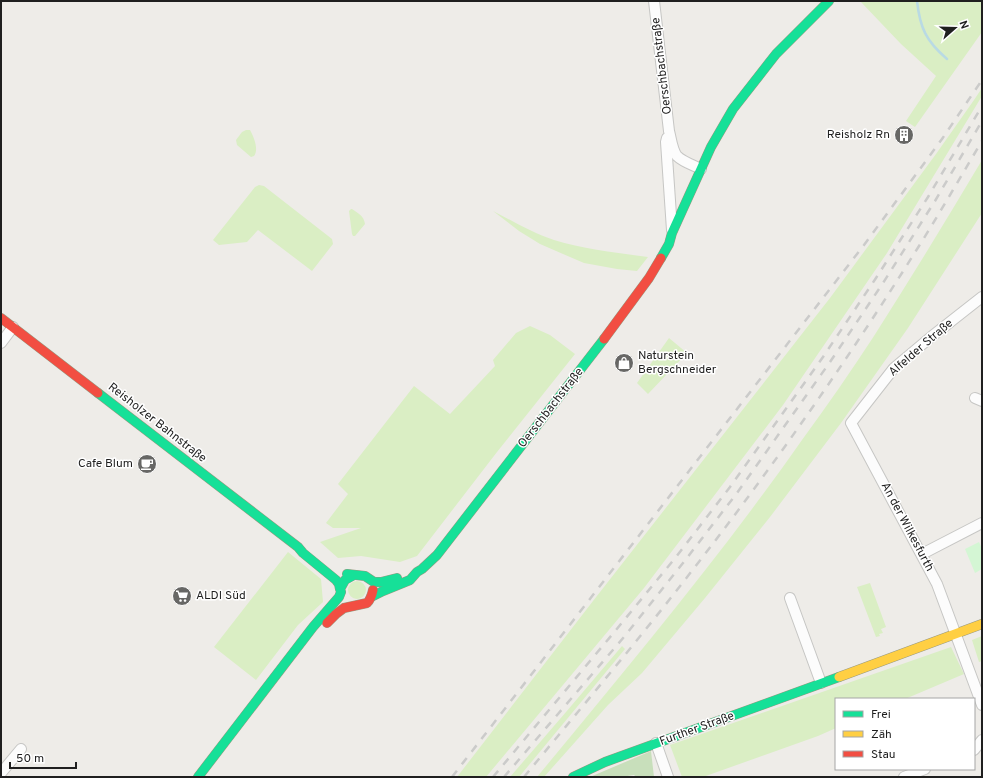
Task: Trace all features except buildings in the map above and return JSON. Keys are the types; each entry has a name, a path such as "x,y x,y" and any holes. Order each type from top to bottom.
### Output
{"main road":[{"name":"Oerschbachstraße","path":"368,578 374,582 381,582 417,572 437,555 602,342 649,278 669,244 672,233 711,147 733,109 776,54 829,1"},
{"name":"Reisholzer Bahnstraße","path":"1,318 298,547 303,553 336,580 346,602 353,606"},
{"name":"Reisholzer Bahnstraße","path":"298,547 305,549 345,574 360,575 368,578"},
{"name":"Oerschbachstraße","path":"371,598 383,591 410,580 417,572"},
{"path":"198,777 313,627 336,601 345,580 354,575"},
{"path":"300,645 339,611 347,607 367,603 371,598 373,588 368,578"},
{"name":"Further Straße","path":"573,777 605,762 982,624"}],"street":[{"name":"Oerschbachstraße","path":"654,1 669,131 676,155 701,169"},
{"name":"Oerschbachstraße","path":"669,131 666,142 672,233"},
{"name":"Alfelder Straße","path":"851,423 894,368 982,297"},
{"path":"1,343 13,327"},
{"name":"An der Wilkesfurth","path":"851,423 937,584 982,705"},
{"path":"922,554 982,523"},
{"path":"790,598 821,683"},
{"path":"975,749 982,740"},
{"path":"656,743 668,777"},
{"path":"1,773 21,749"},
{"path":"904,777 922,770"}],"green space":[{"path":"860,1 982,1 982,32 915,127 906,121 936,76 901,44"},
{"path":"982,88 982,96 887,253 783,405 644,588 486,777 457,777 830,298 936,154"},
{"path":"250,130 255,143 256,150 254,156 251,157 237,145 236,140 242,132"},
{"path":"982,160 982,213 908,328 841,423 770,517 642,673 608,705 544,777 537,777 673,611 771,484 874,336"},
{"path":"259,185 264,186 332,239 333,244 312,271 258,230 247,242 219,245 213,240 255,187"},
{"path":"351,209 360,215 365,224 355,236 352,234 349,211"},
{"path":"493,211 530,230 554,240 589,248 648,257 637,271 584,263 540,244 519,231"},
{"path":"530,326 550,335 575,354 417,556 400,562 361,556 338,558 320,542 361,528 333,528 326,523 348,494 338,484 414,386 450,414 495,366 493,360 516,333"},
{"path":"669,338 687,353 648,394 637,383"},
{"path":"979,542 982,549 982,569 975,573 965,549"},
{"path":"288,552 321,579 323,602 298,625 256,680 214,647"},
{"path":"353,581 361,581 366,586 364,597 361,599 353,599 348,594 348,586"},
{"path":"870,583 886,627 881,629 883,633 879,634 880,636 876,637 857,587"},
{"path":"982,636 982,661 979,662 972,640"},
{"path":"622,646 625,649 519,777 510,777 566,712"},
{"path":"951,647 964,674 907,698 835,698 835,728 818,736 703,777 682,777 670,745"},
{"path":"651,751 654,777 636,777 634,775 621,777 590,777"}],"waterway":[{"path":"917,1 920,19 925,33 934,46 947,59"}],"railway":[{"path":"452,777 864,245 942,139 982,80"},
{"path":"493,777 676,557 730,487 823,357 876,278 928,197 982,106"},
{"path":"504,777 624,637 737,493 830,362 883,283 935,201 982,121"},
{"path":"524,777 671,598 751,493 810,412 892,288 982,141"}],"traffic: fast":[{"path":"661,258 669,244 672,233 711,147 733,109 776,54 829,1"},
{"path":"371,597 410,580 437,555 604,339"},
{"path":"98,393 298,547 303,553 336,580 340,589"},
{"path":"347,574 365,576 374,582 397,578"},
{"path":"198,777 313,627 339,597 341,592 340,589 345,580 354,575"},
{"path":"573,777 605,762 839,677"}],"traffic: slow":[{"path":"839,677 982,624"}],"traffic: jam":[{"path":"604,339 649,278 661,258"},
{"path":"1,318 98,393"},
{"path":"327,623 344,608 367,603 373,590"}],"place":[{"name":"Reisholz Rn","path":"904,135"},
{"name":"Naturstein Bergschneider","path":"624,363"},
{"name":"Cafe Blum","path":"147,464"},
{"name":"ALDI Süd","path":"182,596"}]}
